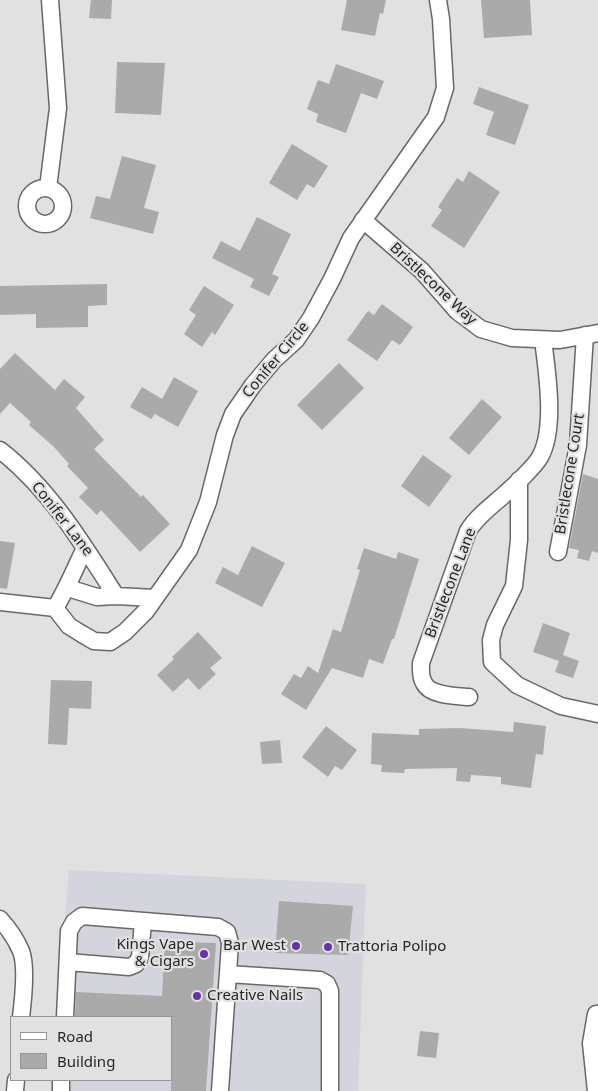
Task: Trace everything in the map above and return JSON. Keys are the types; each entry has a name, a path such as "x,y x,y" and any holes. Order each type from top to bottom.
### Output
{"street":[{"path":"48,188 58,108 50,0"},
{"name":"Conifer Circle","path":"55,608 69,626 94,641 110,642 125,632 146,612 189,550 208,502 225,435 234,414 253,385 274,360 296,340 311,318 351,238 436,116 445,88 438,0"},
{"name":"Bristlecone Way","path":"363,220 422,271 457,311 481,329 512,338 543,340 560,340 592,334"},
{"name":"Bristlecone Court","path":"558,552 578,445 592,334"},
{"name":"Bristlecone Lane","path":"470,697 442,694 427,688 423,682 421,663 468,531 473,523 519,480 540,457 548,432 548,386 543,340"},
{"name":"Conifer Lane","path":"0,450 35,482 60,513 86,548 116,596"},
{"path":"519,480 519,540 514,586 495,625 491,640 492,662 517,685 561,706 598,714"},
{"path":"0,602 55,608 68,588 72,573 86,548"},
{"path":"68,588 97,597 155,598"},
{"path":"65,1016 69,931 74,922 82,916 218,927 227,932 230,943 220,1091"},
{"path":"0,919 12,934 22,953 24,974 21,1016"},
{"path":"68,962 129,967 136,964 140,957 143,921"},
{"path":"228,974 320,980 327,984 330,991 330,1091"},
{"path":"596,1091 591,1043 596,1014 598,1014"}],"shaded area":[{"path":"69,870 366,884 358,1091 51,1091 52,1081 172,1081 172,1016 57,1016"}],"building":[{"path":"91,0 112,0 111,19 89,18"},
{"path":"347,0 386,0 383,14 380,13 375,36 341,30"},
{"path":"481,0 530,0 532,35 484,38"},
{"path":"117,62 165,63 161,115 115,113"},
{"path":"336,64 384,81 377,99 361,93 346,133 316,122 318,114 307,109 318,80 329,84"},
{"path":"479,87 529,105 515,145 486,135 494,112 473,104"},
{"path":"292,144 328,166 314,188 307,184 297,200 269,183"},
{"path":"122,156 156,165 144,208 159,212 153,234 90,218 96,196 110,199"},
{"path":"469,171 500,192 464,248 431,226 442,210 438,207 457,178 463,182"},
{"path":"257,217 291,234 272,274 279,277 269,296 250,287 254,279 212,258 221,241 240,251"},
{"path":"107,284 107,305 88,306 88,327 36,328 36,314 0,315 0,286"},
{"path":"204,286 234,305 215,335 212,332 202,347 184,334 196,315 189,310"},
{"path":"382,304 413,327 400,345 392,340 377,361 347,340 368,311 374,315"},
{"path":"15,353 55,390 64,379 85,397 76,408 104,440 94,449 141,497 143,495 170,524 140,552 101,510 97,515 79,497 88,488 67,466 69,464 54,447 29,425 31,422 10,403 0,414 0,369"},
{"path":"339,363 364,388 322,430 297,405"},
{"path":"174,377 198,391 178,427 155,414 151,419 130,407 142,387 162,399"},
{"path":"482,399 502,417 469,455 449,438"},
{"path":"423,455 452,476 429,507 401,486"},
{"path":"583,474 598,479 598,553 592,551 589,561 577,558 579,550 569,548"},
{"path":"0,541 15,543 7,589 0,588"},
{"path":"252,546 285,563 262,607 215,583 223,567 238,575"},
{"path":"364,548 396,559 398,552 419,559 394,639 392,639 383,664 369,659 363,678 332,668 306,710 281,694 294,674 301,678 308,666 318,673 333,629 341,632 360,570 357,569"},
{"path":"543,623 570,633 563,655 579,661 573,678 555,672 559,661 533,652"},
{"path":"198,632 222,658 210,668 216,674 199,690 188,678 173,692 157,675 174,659 172,657"},
{"path":"51,680 92,681 91,709 69,708 67,745 48,744"},
{"path":"514,722 546,726 543,755 536,754 531,788 501,784 501,777 471,775 470,782 456,781 457,768 405,769 404,773 381,772 382,765 371,764 372,733 419,735 419,729 460,728 513,732"},
{"path":"326,726 357,750 342,770 335,766 328,777 302,757"},
{"path":"280,740 282,763 262,764 260,742"},
{"path":"279,901 353,906 348,955 275,953"},
{"path":"165,942 216,943 206,1091 171,1091 172,1016 75,1016 76,992 162,996"},
{"path":"420,1031 439,1033 436,1058 417,1056"}],"place":[{"name":"Bar West","path":"296,946"},
{"name":"Trattoria Polipo","path":"328,947"},
{"name":"Kings Vape & Cigars","path":"204,954"},
{"name":"Creative Nails","path":"197,996"}]}
